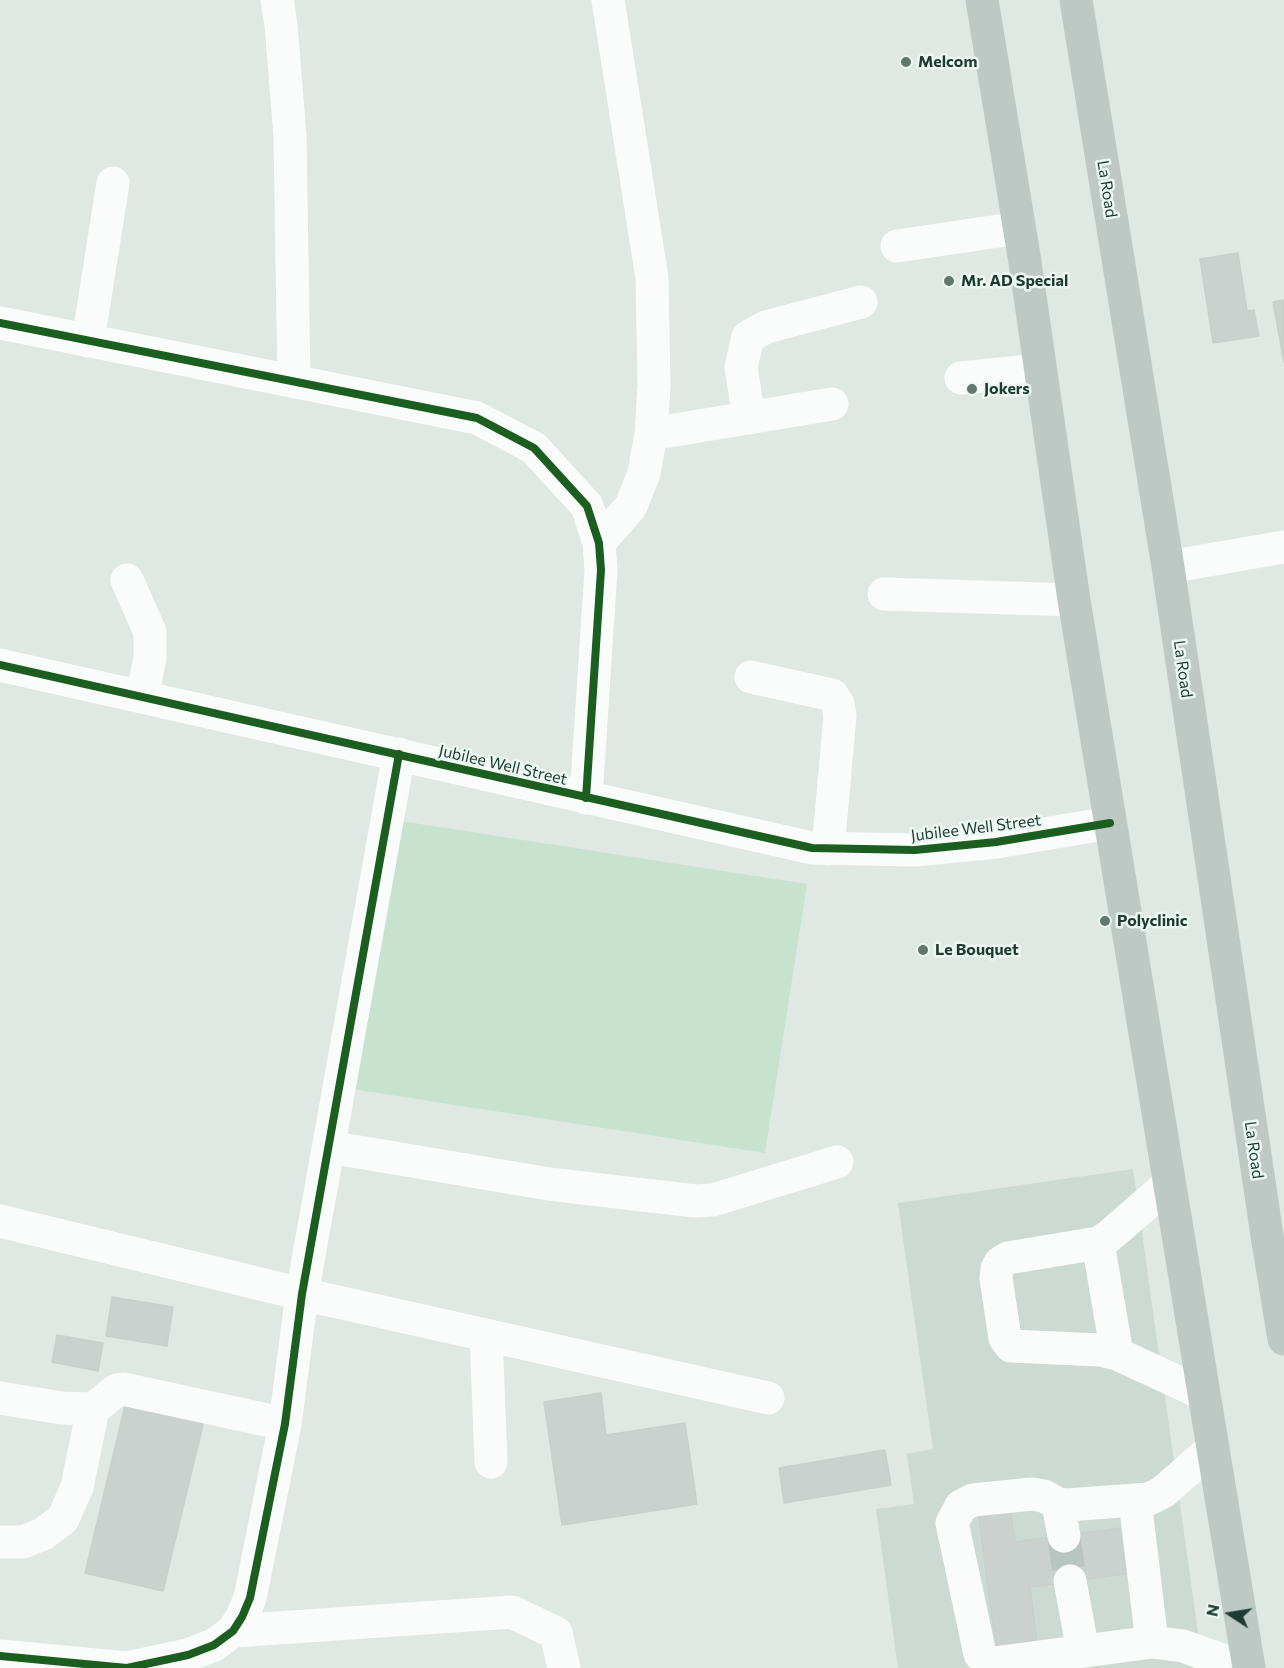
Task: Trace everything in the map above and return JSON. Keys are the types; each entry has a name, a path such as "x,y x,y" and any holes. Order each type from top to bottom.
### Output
{"main road":[{"path":"982,0 1019,228 1074,600 1247,1668"},
{"name":"La Road","path":"1076,0 1276,1241 1284,1339"}],"street":[{"path":"277,0 290,136 294,382"},
{"path":"599,543 631,506 644,473 651,434 654,385 652,278 608,0"},
{"path":"88,341 113,183"},
{"path":"897,246 1019,228"},
{"path":"749,417 741,367 748,337 766,327 861,302"},
{"path":"0,323 477,418 534,448 587,506 599,543 601,570 586,798"},
{"path":"962,378 1040,370"},
{"path":"651,434 832,404"},
{"path":"1168,567 1284,547"},
{"path":"127,580 150,632 150,658 142,697"},
{"path":"884,594 1074,600"},
{"name":"Jubilee Well Street","path":"0,665 812,848 915,850 996,842 1110,823"},
{"path":"751,677 832,695 838,704 840,716 828,849"},
{"path":"0,1656 127,1668 188,1662 233,1631 242,1617 250,1598 285,1424 302,1294 399,754"},
{"path":"329,1147 549,1184 695,1201 722,1197 837,1162"},
{"path":"1168,1184 1108,1237 1098,1243 1008,1258 1000,1263 996,1278 1005,1338 1011,1346 1100,1350 1117,1354 1204,1394"},
{"path":"0,1221 302,1294 768,1398"},
{"path":"1098,1243 1117,1354"},
{"path":"486,1335 491,1462"},
{"path":"0,1542 23,1542 43,1534 63,1519 77,1487 93,1409 117,1390 123,1389 285,1424"},
{"path":"0,1398 62,1408 93,1409"},
{"path":"1213,1448 1156,1497 1135,1501 1058,1504 1044,1496 1032,1494 972,1500 961,1506 952,1522 980,1654 986,1660 994,1663 1152,1642 1183,1646 1247,1668"},
{"path":"1135,1501 1152,1642"},
{"path":"1058,1504 1064,1536"},
{"path":"1070,1581 1083,1651"},
{"path":"233,1631 512,1612 556,1633 564,1668"}],"shaded area":[{"path":"1133,1169 1203,1668 898,1668 876,1509 914,1504 907,1454 933,1449 898,1203"}],"green space":[{"path":"394,820 807,884 765,1153 352,1089"}],"building":[{"path":"1238,253 1247,311 1254,310 1259,336 1213,343 1200,259"},
{"path":"1284,300 1284,362 1273,302"},
{"path":"112,1297 173,1307 167,1346 106,1336"},
{"path":"57,1335 103,1343 98,1371 52,1362"},
{"path":"128,1393 206,1412 163,1591 85,1573"},
{"path":"601,1393 606,1435 685,1423 697,1504 562,1525 544,1402"},
{"path":"885,1450 891,1485 784,1503 779,1468"},
{"path":"1010,1507 1015,1542 1120,1528 1126,1574 1030,1587 1037,1642 996,1647 978,1511"}],"tunnel":[{"path":"1064,1536 1070,1581"}],"cycle path":[{"path":"0,323 477,418 534,448 587,506 599,543 601,570 586,798"},
{"path":"0,665 812,848 915,850 996,842 1110,823"},
{"path":"0,1656 127,1668 188,1655 214,1645 233,1631 242,1617 250,1598 285,1424 302,1294 399,754"}],"place":[{"name":"Melcom","path":"906,62"},
{"name":"Mr. AD Special","path":"949,281"},
{"name":"Jokers","path":"972,389"},
{"name":"Polyclinic","path":"1105,921"},
{"name":"Le Bouquet","path":"923,950"}]}
